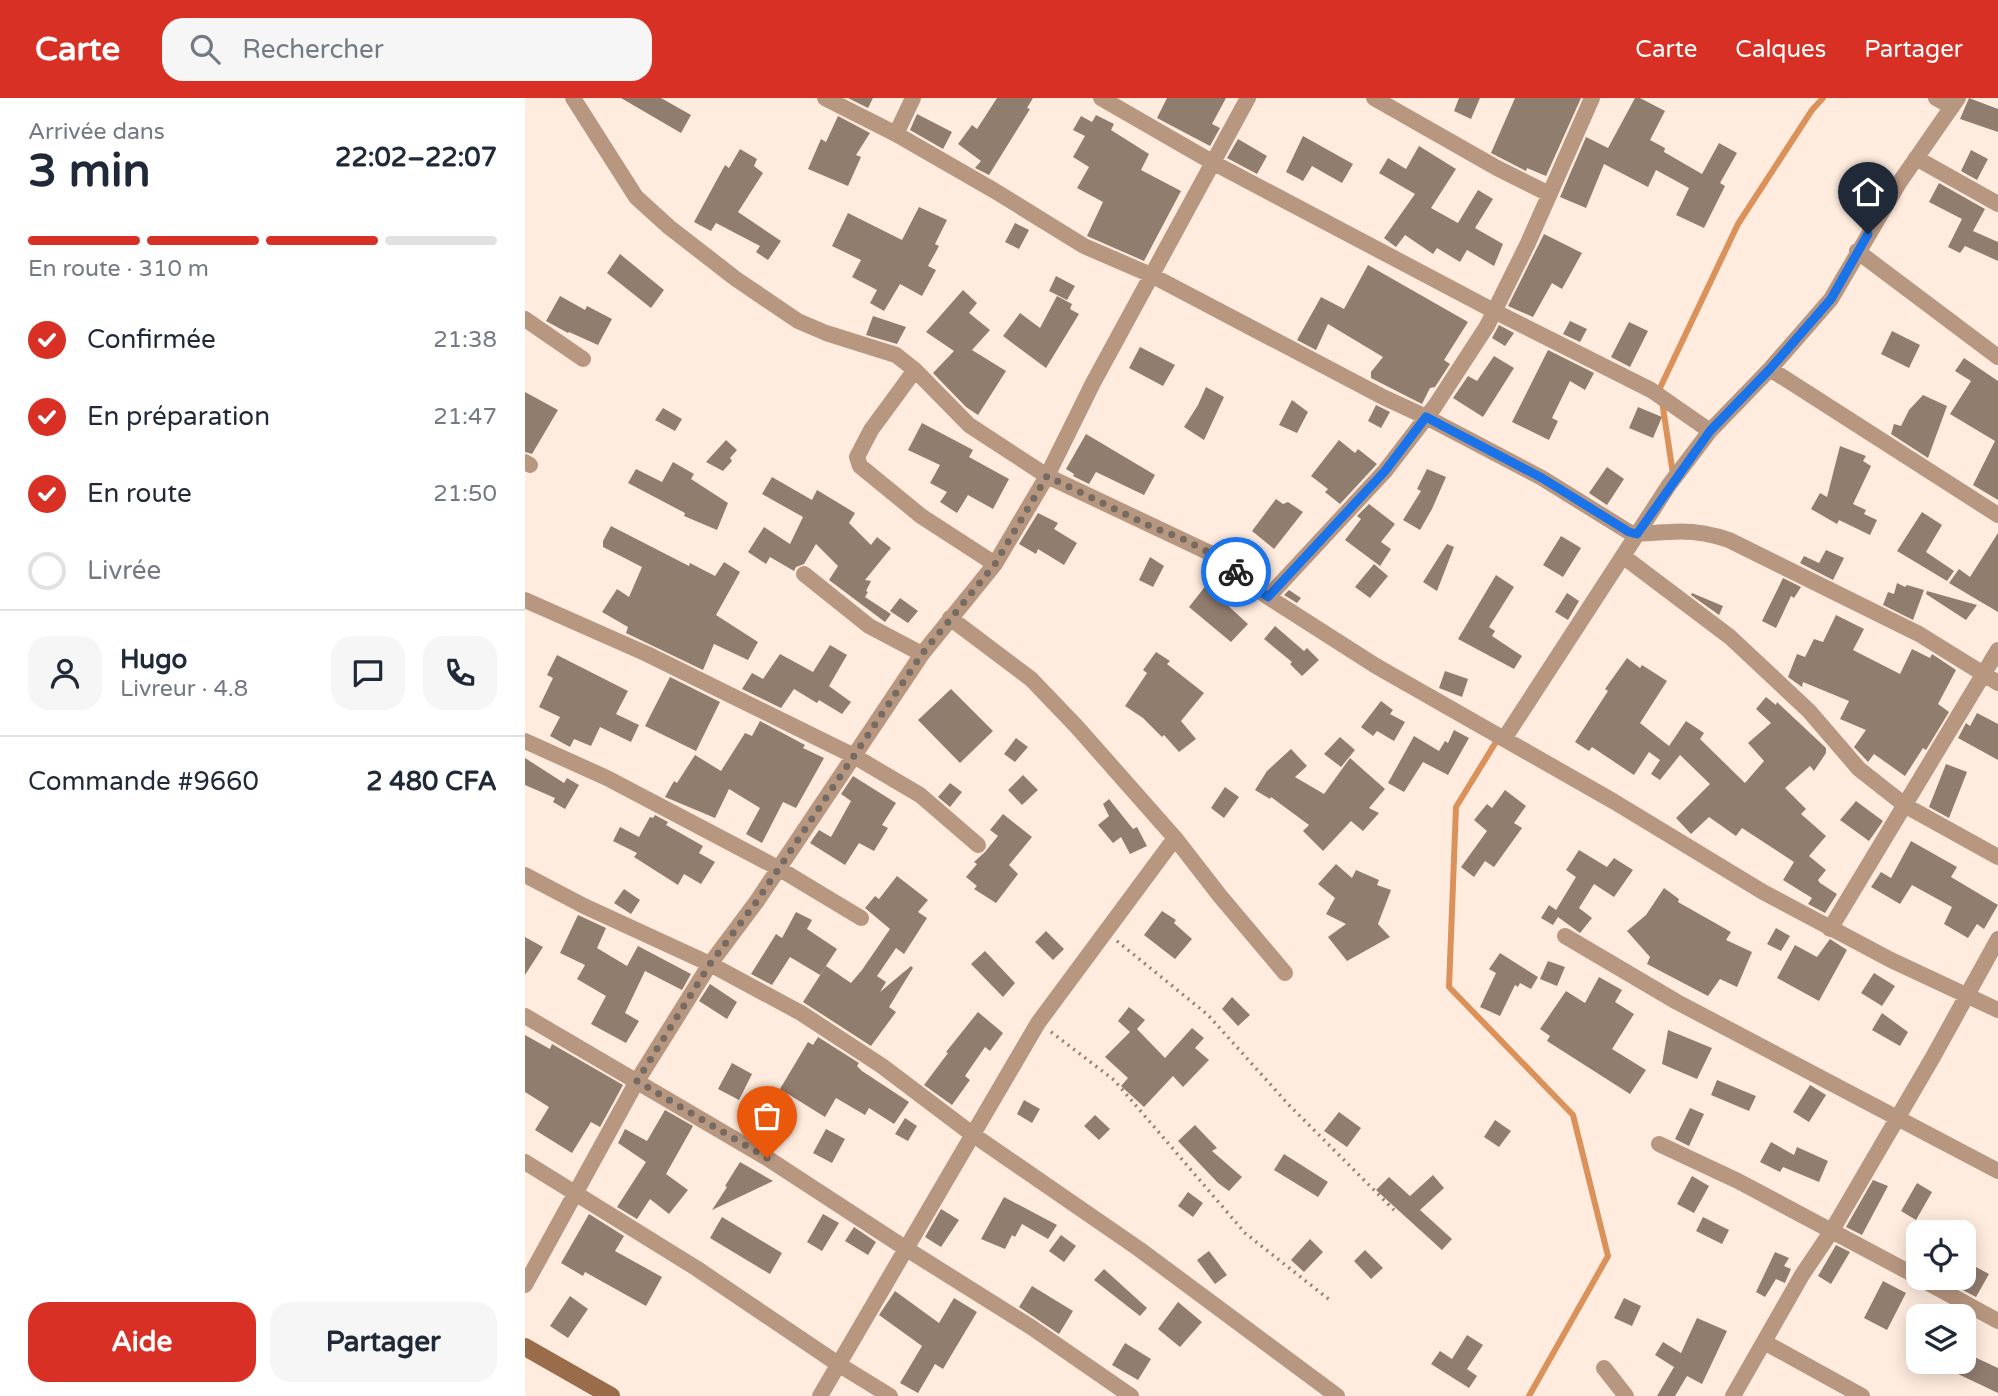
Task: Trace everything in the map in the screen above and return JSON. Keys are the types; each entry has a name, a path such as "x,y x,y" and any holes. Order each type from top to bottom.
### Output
{"street":[{"path":"573,98 636,197 669,228 736,279 798,321 826,333 896,355 915,370 969,425 1047,476 1210,553 1268,597 1375,666 1613,801 1763,892 1891,960 1998,1010"},
{"path":"825,98 896,134 1084,246 1151,275 1426,417 1542,478 1629,532 1709,533 1729,540 1919,634 1991,679"},
{"path":"896,134 913,98"},
{"path":"1101,98 1212,162 1494,311 1651,390 1710,431"},
{"path":"525,1284 637,1081 710,964 757,901 922,654 995,564 1047,476 1093,383 1248,98"},
{"path":"1374,98 1497,168 1549,194"},
{"path":"1268,597 1385,471 1426,417 1487,326 1592,98"},
{"path":"1504,739 1637,534 1710,431 1770,369 1831,299 1857,251 1916,158 1955,103 1936,98"},
{"path":"1916,158 1998,204"},
{"path":"1857,251 1998,357"},
{"path":"525,319 583,359"},
{"path":"1770,369 1998,515"},
{"path":"915,370 871,430 857,457 860,466 921,516 995,564"},
{"path":"1623,557 1730,637 1809,711 1860,769 1906,806 1998,857"},
{"path":"804,574 869,626 922,654"},
{"path":"525,600 647,654 854,756 920,796 978,845"},
{"path":"950,618 1031,679 1077,727 1175,838 1285,973"},
{"path":"1830,929 1906,806 1991,679 1998,650"},
{"path":"525,741 607,778 778,868 861,918"},
{"path":"820,1396 1038,1023 1175,838"},
{"path":"525,875 584,906 710,964 801,1013 882,1066 972,1134 1139,1249 1337,1396"},
{"path":"1565,936 1677,1002 1998,1171"},
{"path":"1733,1396 1801,1275 1831,1233 1998,939"},
{"path":"525,1016 767,1158 1031,1327 1110,1390 1131,1396"},
{"path":"1659,1144 1738,1181 1906,1271"},
{"path":"525,1162 696,1268 890,1396"},
{"path":"1942,1290 1998,1321"},
{"path":"1764,1342 1862,1396"},
{"path":"525,1347 611,1396"},
{"path":"1604,1368 1626,1396"}],"path":[{"path":"1105,931 1208,1015 1288,1104 1394,1210"},
{"path":"1038,1023 1114,1080 1245,1233 1331,1301"}],"building":[{"path":"621,98 661,98 691,115 681,133"},
{"path":"848,98 873,98 868,108"},
{"path":"997,98 1033,98 1027,108 1030,109 989,175 975,168 981,161 958,144 972,125 977,129"},
{"path":"1167,98 1226,98 1212,124 1220,128 1210,146 1157,118"},
{"path":"1459,98 1480,98 1471,119 1454,111"},
{"path":"1515,98 1581,98 1546,176 1527,168 1526,171 1491,153"},
{"path":"1635,98 1665,111 1650,140 1665,148 1664,152 1702,174 1719,143 1737,153 1720,183 1725,186 1704,228 1676,215 1689,188 1656,170 1648,187 1604,164 1586,208 1560,197 1586,137 1608,148"},
{"path":"1969,98 1998,109 1998,132 1960,119"},
{"path":"917,114 952,132 943,149 910,130"},
{"path":"1096,115 1114,124 1111,130 1149,154 1141,170 1181,191 1144,261 1087,236 1103,202 1077,188 1089,167 1073,157 1085,136 1073,130 1081,116 1092,122"},
{"path":"838,116 870,133 856,155 861,157 848,186 808,169 821,139 826,142"},
{"path":"1303,136 1353,164 1342,183 1312,166 1303,181 1286,172"},
{"path":"1238,139 1267,156 1257,174 1227,158"},
{"path":"1419,146 1456,169 1431,208 1458,223 1478,190 1493,199 1475,228 1503,244 1494,266 1467,250 1460,262 1437,248 1433,254 1405,235 1396,247 1384,238 1415,194 1379,173 1388,158 1406,169"},
{"path":"740,149 757,159 754,166 763,173 738,212 781,241 768,260 756,252 760,246 716,223 711,231 694,222 725,165 729,168"},
{"path":"1971,150 1988,159 1977,180 1961,171"},
{"path":"1939,183 1985,209 1973,231 1998,242 1998,261 1965,246 1960,253 1948,247 1962,219 1929,202"},
{"path":"919,207 947,220 935,244 939,246 928,266 936,270 922,296 900,284 884,311 870,303 877,290 852,277 861,260 832,246 848,213 902,240"},
{"path":"1015,223 1029,230 1019,249 1005,242"},
{"path":"1544,234 1582,253 1562,289 1552,283 1533,317 1508,306"},
{"path":"620,254 664,290 651,308 607,273"},
{"path":"1368,265 1468,322 1444,360 1450,364 1435,387 1430,388 1422,404 1371,378 1371,372 1383,357 1328,324 1316,350 1297,340 1321,297 1344,309"},
{"path":"1056,276 1075,286 1067,300 1049,291"},
{"path":"963,290 977,303 969,313 990,330 972,350 1006,371 978,415 966,407 933,373 954,351 926,332"},
{"path":"560,296 585,310 587,306 612,319 598,345 546,321"},
{"path":"1057,296 1072,304 1070,309 1079,314 1046,368 1003,336 1020,313 1040,328"},
{"path":"873,316 906,327 897,344 866,335"},
{"path":"1570,321 1587,329 1580,342 1563,334"},
{"path":"1629,322 1648,331 1630,367 1611,357"},
{"path":"1499,325 1514,333 1505,346 1492,338"},
{"path":"1892,331 1920,345 1909,368 1881,354"},
{"path":"1140,347 1175,365 1163,386 1129,368"},
{"path":"1548,350 1594,373 1585,390 1570,381 1552,418 1558,421 1549,440 1512,422"},
{"path":"1494,356 1514,368 1483,417 1453,398 1468,376 1477,381"},
{"path":"1964,358 1998,381 1998,500 1973,485 1995,441 1950,414 1971,381 1955,371"},
{"path":"1206,387 1224,397 1204,440 1184,427"},
{"path":"525,392 558,410 532,454 525,452"},
{"path":"1923,395 1947,406 1928,458 1891,434 1894,424 1901,426 1909,410"},
{"path":"1292,400 1308,412 1297,433 1279,425"},
{"path":"1376,405 1390,412 1381,428 1368,421"},
{"path":"1638,407 1662,417 1653,438 1629,428"},
{"path":"663,408 682,419 675,431 655,420"},
{"path":"922,423 973,450 969,457 1009,479 993,509 968,495 957,513 940,502 947,492 930,483 940,465 908,450"},
{"path":"1086,434 1155,475 1144,495 1096,472 1089,484 1066,469"},
{"path":"726,440 737,450 723,471 706,462"},
{"path":"1339,440 1355,453 1358,449 1377,464 1340,504 1325,492 1328,489 1311,476"},
{"path":"1840,446 1866,456 1863,461 1871,466 1853,504 1866,510 1864,514 1877,520 1870,535 1839,520 1837,524 1811,509 1820,493 1827,497"},
{"path":"673,462 694,474 691,479 728,503 717,530 684,516 685,513 628,483 636,469 662,482"},
{"path":"1607,467 1624,479 1607,505 1589,493"},
{"path":"1427,469 1446,477 1420,530 1403,520 1421,491 1417,489"},
{"path":"772,477 812,500 817,490 855,513 849,523 871,545 877,537 891,548 865,580 871,581 865,597 891,614 885,622 829,580 838,566 816,544 804,564 796,567 794,571 770,557 766,564 748,552 764,527 790,544 803,517 762,494"},
{"path":"1276,499 1283,504 1288,502 1303,512 1274,549 1252,531"},
{"path":"1369,504 1395,524 1381,542 1391,549 1380,566 1345,540 1361,519 1357,516"},
{"path":"1922,512 1942,525 1926,552 1954,571 1947,581 1897,551"},
{"path":"1038,513 1058,523 1054,529 1077,543 1064,565 1038,549 1036,554 1019,544"},
{"path":"611,526 689,566 690,563 715,576 724,562 740,572 716,615 758,642 748,660 714,644 703,670 626,633 628,627 602,612 617,589 629,597 642,567 603,547 603,541"},
{"path":"1998,533 1998,612 1949,583 1959,569 1970,577"},
{"path":"1561,536 1581,548 1563,577 1543,565"},
{"path":"1447,544 1454,547 1437,591 1423,582"},
{"path":"1826,550 1844,558 1833,580 1800,563 1804,556 1819,563"},
{"path":"1150,557 1164,566 1153,587 1139,580"},
{"path":"1374,564 1388,576 1370,598 1355,587"},
{"path":"1496,575 1514,587 1489,627 1495,631 1492,636 1522,656 1514,669 1458,639"},
{"path":"1783,578 1801,587 1794,598 1791,596 1776,628 1762,621"},
{"path":"1897,583 1924,590 1913,620 1883,605 1888,592 1894,594"},
{"path":"1207,584 1227,598 1224,602 1248,624 1231,642 1189,607"},
{"path":"1289,590 1301,598 1297,603 1284,595"},
{"path":"1927,591 1977,605 1966,620 1926,594"},
{"path":"1567,593 1579,601 1568,620 1555,612"},
{"path":"1692,593 1723,606 1719,615 1691,595"},
{"path":"900,598 918,611 908,623 890,611"},
{"path":"1836,615 1864,629 1853,650 1900,674 1912,649 1930,658 1932,654 1956,670 1938,704 1949,712 1926,750 1923,748 1905,776 1874,754 1868,762 1854,747 1866,730 1840,719 1849,701 1803,682 1802,687 1788,677 1797,654 1805,657 1814,639 1823,642"},
{"path":"1275,626 1304,651 1307,648 1319,660 1302,676 1290,664 1292,662 1264,639"},
{"path":"830,645 847,655 829,686 851,702 842,714 794,689 781,708 742,689 752,673 763,679 780,654 813,672"},
{"path":"1156,652 1170,661 1167,664 1204,693 1181,721 1196,739 1179,752 1164,735 1162,737 1143,718 1125,706 1147,673 1143,670"},
{"path":"557,655 628,691 616,714 639,725 631,742 600,727 591,746 574,739 570,747 550,736 560,717 539,707 553,678 547,675"},
{"path":"1627,658 1640,668 1642,665 1667,681 1640,723 1669,746 1686,721 1704,733 1700,739 1745,783 1764,761 1748,743 1771,723 1756,709 1766,697 1776,705 1777,702 1826,748 1826,753 1814,771 1810,766 1785,788 1806,809 1801,814 1826,836 1809,856 1826,870 1818,880 1820,883 1837,894 1825,913 1808,904 1812,898 1783,880 1794,862 1742,828 1736,836 1709,817 1691,834 1676,818 1710,784 1680,755 1660,780 1651,774 1660,760 1649,752 1634,775 1592,747 1589,751 1575,742 1608,691 1605,689"},
{"path":"1445,671 1468,679 1462,697 1439,688"},
{"path":"670,677 720,702 696,751 645,726"},
{"path":"951,689 993,731 960,763 918,720"},
{"path":"1381,701 1393,710 1390,714 1405,722 1394,741 1377,731 1373,736 1361,727"},
{"path":"1977,713 1998,724 1998,760 1958,738 1966,723 1970,726"},
{"path":"760,721 824,758 796,808 783,802 762,843 746,834 760,808 729,789 715,818 665,797 695,755 721,771 745,733 752,736"},
{"path":"1454,730 1469,738 1448,775 1423,762 1404,792 1388,783 1414,736 1439,751 1445,741 1448,743"},
{"path":"1340,737 1355,750 1341,767 1324,754"},
{"path":"1016,738 1028,747 1015,762 1004,754"},
{"path":"1291,749 1307,766 1295,777 1324,794 1350,758 1385,789 1369,808 1379,813 1363,831 1351,821 1323,851 1303,831 1309,825 1271,797 1270,799 1255,790 1267,771"},
{"path":"525,758 564,783 567,778 579,785 565,809 553,802 555,798 525,785"},
{"path":"1946,764 1967,772 1949,818 1929,807"},
{"path":"1023,775 1038,790 1022,805 1008,790"},
{"path":"853,776 896,803 882,825 888,828 874,851 859,843 845,865 810,843 819,830 831,837 851,801 841,794"},
{"path":"950,783 962,792 950,807 938,797"},
{"path":"1225,787 1239,797 1224,818 1211,808"},
{"path":"1505,790 1526,806 1514,823 1522,828 1494,867 1485,861 1474,877 1461,867 1487,831 1474,820 1487,804 1492,808"},
{"path":"1109,799 1133,829 1137,827 1147,846 1130,854 1121,837 1113,843 1098,825 1109,816 1103,804"},
{"path":"1856,801 1883,821 1869,841 1840,820"},
{"path":"1003,814 1032,837 1009,865 1018,874 996,903 974,889 977,886 966,877 977,864 974,862 998,836 990,830"},
{"path":"655,815 668,822 666,825 703,846 699,853 715,862 701,884 684,874 678,885 634,857 637,853 613,841 620,827 639,837 650,817"},
{"path":"1911,841 1957,867 1951,877 1998,905 1984,929 1977,924 1968,938 1944,924 1952,907 1912,885 1900,904 1871,887 1881,872 1891,878"},
{"path":"1579,850 1607,867 1614,858 1633,870 1614,897 1594,884 1579,908 1592,918 1580,933 1558,917 1553,925 1541,918 1549,905 1556,910 1576,877 1566,870"},
{"path":"1336,864 1352,878 1356,870 1379,880 1377,885 1391,890 1378,924 1390,937 1347,961 1328,937 1346,924 1326,914 1335,898 1318,884"},
{"path":"897,876 928,900 918,912 927,918 904,954 896,948 877,976 886,982 880,992 911,966 913,968 889,1007 896,1012 871,1046 803,1002 826,966 851,983 862,970 890,929 865,908 875,896 879,899"},
{"path":"1664,888 1679,899 1678,902 1731,932 1726,940 1752,952 1737,987 1720,979 1708,996 1647,964 1650,957 1627,931 1646,915"},
{"path":"624,889 640,900 631,914 614,903"},
{"path":"1162,911 1176,920 1174,923 1192,939 1175,959 1144,935"},
{"path":"796,912 812,920 807,929 837,949 820,975 790,957 772,985 751,974 776,934 782,938"},
{"path":"578,915 606,928 597,948 627,966 638,946 691,974 682,990 645,971 625,1013 639,1021 626,1043 591,1024 606,996 577,979 585,965 560,953"},
{"path":"1776,928 1790,936 1781,951 1767,944"},
{"path":"1046,931 1064,949 1053,960 1035,942"},
{"path":"525,937 543,947 525,975"},
{"path":"1830,939 1847,950 1819,1001 1777,978 1795,945 1817,957"},
{"path":"985,951 1015,983 1003,997 971,964"},
{"path":"1500,953 1538,977 1531,989 1520,983 1518,987 1515,985 1500,1016 1480,1007 1496,973 1489,969"},
{"path":"1548,961 1565,967 1557,986 1540,979"},
{"path":"1874,973 1895,986 1882,1006 1861,993"},
{"path":"1599,977 1622,990 1615,1002 1634,1014 1612,1049 1646,1070 1630,1094 1547,1041 1550,1036 1540,1029 1566,991 1585,1003"},
{"path":"710,984 737,1002 727,1019 699,1001"},
{"path":"1232,997 1250,1015 1238,1026 1222,1009"},
{"path":"1129,1007 1145,1020 1137,1029 1165,1058 1192,1028 1204,1038 1195,1048 1209,1060 1183,1087 1173,1076 1144,1107 1121,1086 1128,1078 1105,1057 1130,1032 1118,1021"},
{"path":"978,1012 1003,1033 990,1051 985,1047 965,1076 970,1080 952,1105 924,1085"},
{"path":"1882,1013 1908,1032 1900,1046 1872,1030"},
{"path":"1668,1030 1712,1048 1697,1079 1662,1064"},
{"path":"525,1035 550,1049 552,1044 623,1085 600,1127 591,1122 572,1153 535,1130 549,1107 525,1092"},
{"path":"818,1037 859,1063 857,1066 862,1071 909,1102 894,1124 869,1108 865,1115 836,1098 825,1117 780,1089 808,1042 813,1045"},
{"path":"732,1063 752,1074 739,1100 718,1089"},
{"path":"1717,1080 1756,1096 1749,1111 1711,1095"},
{"path":"1810,1085 1826,1095 1809,1122 1793,1112"},
{"path":"1024,1100 1040,1109 1032,1123 1017,1114"},
{"path":"1690,1108 1704,1114 1689,1146 1675,1139"},
{"path":"665,1110 693,1126 666,1174 688,1190 669,1214 650,1199 637,1219 617,1207 646,1162 618,1143 625,1129 647,1141"},
{"path":"1339,1112 1361,1128 1347,1147 1324,1131"},
{"path":"1095,1115 1110,1129 1099,1140 1084,1126"},
{"path":"905,1118 917,1126 908,1141 895,1134"},
{"path":"1495,1120 1511,1131 1499,1147 1484,1137"},
{"path":"1195,1125 1217,1148 1212,1151 1242,1177 1229,1191 1178,1141"},
{"path":"826,1129 845,1139 832,1163 813,1153"},
{"path":"1771,1142 1794,1155 1797,1147 1828,1161 1819,1182 1783,1167 1780,1172 1760,1162"},
{"path":"1284,1154 1328,1182 1318,1197 1274,1170"},
{"path":"740,1162 773,1181 712,1210 727,1187 725,1186"},
{"path":"1433,1175 1444,1188 1420,1210 1452,1239 1442,1250 1376,1190 1389,1177 1410,1196"},
{"path":"1692,1176 1709,1186 1694,1213 1677,1204"},
{"path":"1873,1180 1888,1186 1862,1235 1846,1227"},
{"path":"1917,1183 1932,1192 1916,1220 1901,1211"},
{"path":"1188,1192 1203,1203 1193,1217 1178,1206"},
{"path":"1004,1197 1057,1225 1048,1239 1022,1224 1005,1249 981,1239"},
{"path":"941,1209 959,1220 941,1247 925,1237"},
{"path":"589,1214 624,1236 615,1251 662,1277 646,1306 585,1272 583,1276 561,1263"},
{"path":"823,1214 839,1223 822,1251 807,1242"},
{"path":"722,1217 782,1253 770,1274 710,1238"},
{"path":"1703,1217 1729,1230 1722,1244 1696,1231"},
{"path":"854,1227 876,1242 868,1255 845,1241"},
{"path":"1061,1235 1076,1246 1064,1262 1049,1251"},
{"path":"1310,1239 1323,1252 1304,1272 1291,1260"},
{"path":"1836,1245 1850,1252 1831,1284 1818,1276"},
{"path":"1365,1250 1383,1268 1371,1279 1354,1261"},
{"path":"1209,1251 1227,1275 1215,1284 1197,1260"},
{"path":"1775,1252 1789,1258 1784,1266 1791,1269 1785,1283 1776,1279 1765,1297 1756,1292"},
{"path":"1976,1267 1989,1274 1976,1297 1963,1290 1976,1290"},
{"path":"1104,1269 1147,1308 1140,1316 1094,1280"},
{"path":"1883,1281 1906,1293 1887,1330 1864,1318"},
{"path":"1032,1286 1073,1311 1059,1334 1019,1307"},
{"path":"895,1291 939,1323 954,1298 977,1312 943,1369 935,1364 918,1393 900,1383 922,1346 879,1315"},
{"path":"570,1296 588,1309 568,1338 550,1326"},
{"path":"1624,1298 1641,1306 1632,1326 1614,1318"},
{"path":"1178,1302 1202,1322 1180,1347 1158,1329"},
{"path":"1697,1318 1727,1331 1702,1384 1687,1376 1675,1396 1657,1396 1674,1367 1655,1355 1663,1342 1681,1353"},
{"path":"1467,1335 1483,1345 1467,1369 1477,1376 1469,1388 1431,1364 1440,1351 1452,1359"},
{"path":"1125,1343 1151,1359 1138,1380 1112,1365"},
{"path":"1976,1358 1998,1368 1998,1393 1958,1374 1976,1374"}],"waterway":[{"path":"1673,474 1660,388 1738,224 1812,110 1823,98"},
{"path":"1499,737 1456,807 1449,987 1573,1115 1608,1256 1529,1396"}],"way so far":[{"path":"767,1158 637,1081 710,964 757,901 922,654 995,564 1047,476 1152,527 1181,538 1210,553 1236,572"}],"route":[{"path":"1236,572 1268,597 1385,471 1426,417 1542,478 1629,532 1637,534 1669,485 1710,431 1770,369 1831,299 1868,234"}]}
